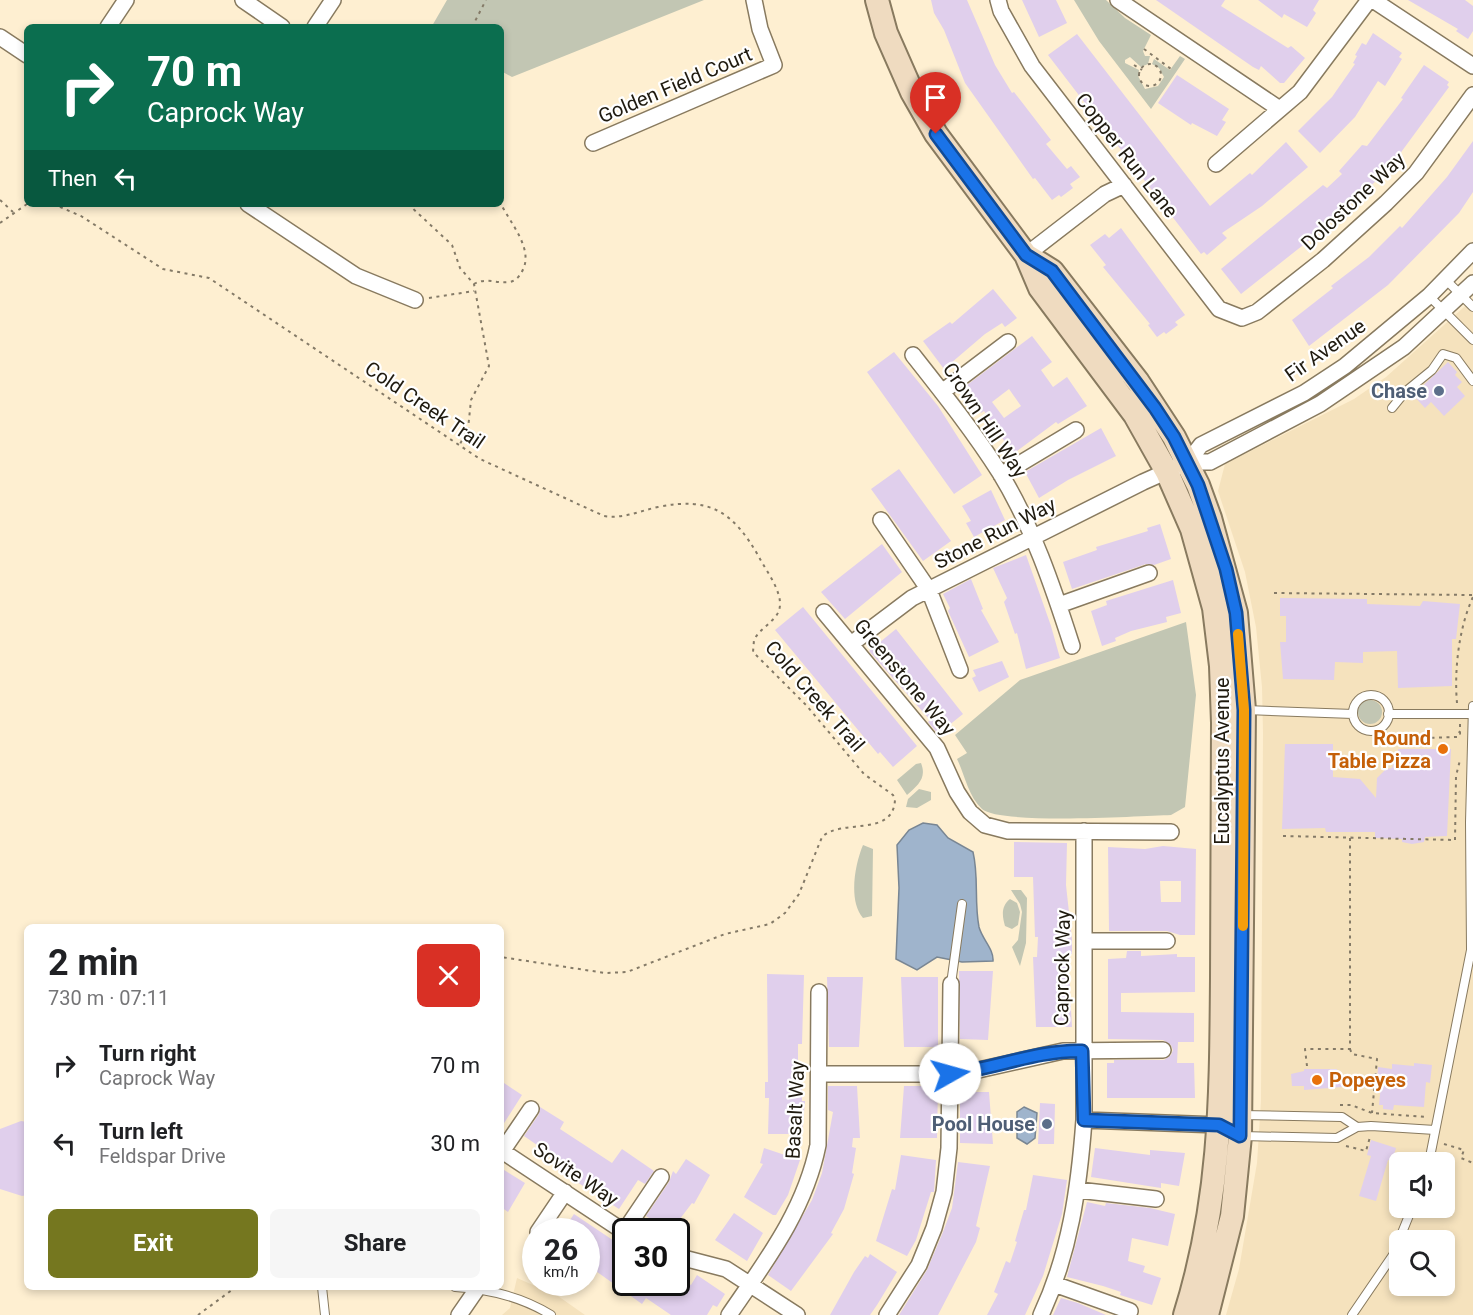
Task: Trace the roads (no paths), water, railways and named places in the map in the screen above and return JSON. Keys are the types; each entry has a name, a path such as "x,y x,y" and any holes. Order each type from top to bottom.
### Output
{"main road":[{"name":"Eucalyptus Avenue","path":"877,0 886,33 912,92 936,134 1026,255 1040,288 1135,415 1167,472 1192,529 1214,608 1221,666 1223,723 1232,1216 1207,1315"},
{"name":"Eucalyptus Avenue","path":"1026,255 1052,271 1060,280 1138,382 1188,462 1226,569 1236,613 1244,710 1232,1128 1218,1161 1207,1231 1185,1315"},
{"path":"1214,608 1229,645 1234,701 1244,710"}],"street":[{"path":"110,24 126,0"},
{"path":"243,0 278,24"},
{"path":"317,24 333,0"},
{"name":"Golden Field Court","path":"594,143 774,65 760,29 754,0"},
{"name":"Copper Run Lane","path":"998,0 1001,11 1032,66 1219,309 1242,318"},
{"path":"1118,0 1278,108"},
{"path":"1216,164 1278,108 1300,92 1371,0 1473,66"},
{"path":"0,37 24,53"},
{"name":"Dolostone Way","path":"1242,318 1257,312 1323,260 1386,203 1423,165 1473,94"},
{"path":"1026,255 1105,194 1124,185"},
{"path":"252,207 356,276 415,300"},
{"name":"Fir Avenue","path":"1188,462 1201,445 1304,393 1345,366 1429,296 1473,251"},
{"name":"Fir Avenue","path":"1167,472 1188,462 1210,462 1320,404 1404,347 1473,283"},
{"path":"942,392 1008,342"},
{"name":"Crown Hill Way","path":"913,355 1001,475 1032,537 1059,605 1071,646"},
{"path":"1001,475 1076,430"},
{"name":"Stone Run Way","path":"850,644 888,613 928,590 1167,472"},
{"path":"881,520 928,590 960,670"},
{"path":"1059,605 1149,573"},
{"name":"Greenstone Way","path":"824,612 937,748 957,792 977,820 993,828 1008,831 1171,832"},
{"name":"Caprock Way","path":"1041,1315 1054,1284 1068,1239 1078,1190 1084,1120 1082,1051 1084,831"},
{"path":"1084,941 1167,941"},
{"path":"887,1315 919,1265 939,1212 949,1148 951,984"},
{"name":"Basalt Way","path":"729,1315 790,1222 810,1181 818,1145 819,992"},
{"path":"820,1074 950,1074 974,1071 1053,1052 1164,1050"},
{"path":"504,1149 531,1109"},
{"path":"1084,1120 1232,1128"},
{"name":"Sovite Way","path":"504,1153 612,1223"},
{"path":"634,1218 661,1177"},
{"path":"1078,1190 1156,1199"},
{"path":"547,1218 565,1192"},
{"path":"690,1259 721,1267 751,1283 797,1315"},
{"path":"1054,1284 1130,1311"},
{"path":"459,1315 476,1290"}],"lane":[{"path":"1446,280 1473,307"},
{"path":"1429,296 1473,340"},
{"path":"1392,408 1398,399 1432,370 1443,354 1456,358 1473,381"},
{"path":"1371,695 1382,699 1389,714 1384,725 1374,730 1358,725 1353,714 1356,703 1371,695"},
{"path":"1431,1152 1471,950 1473,706"},
{"path":"1244,710 1353,714"},
{"path":"1389,714 1473,714"},
{"path":"951,984 962,904"},
{"path":"1232,1128 1342,1118 1357,1127"},
{"path":"1232,1128 1337,1138 1357,1127 1435,1130"},
{"path":"1352,1315 1393,1255 1408,1218"},
{"path":"322,1290 325,1315"},
{"path":"485,1290 527,1301 551,1315"}],"water":[{"path":"923,823 937,825 948,838 973,852 979,927 992,952 993,961 962,962 937,957 917,970 896,959 899,888 897,845 909,830"},
{"path":"1024,1107 1037,1113 1035,1138 1027,1144 1017,1138 1017,1112"}],"place":[{"name":"Chase","path":"1439,391"},
{"name":"Round Table Pizza","path":"1443,749"},
{"name":"Popeyes","path":"1317,1080"},
{"name":"Pool House","path":"1047,1124"}]}
